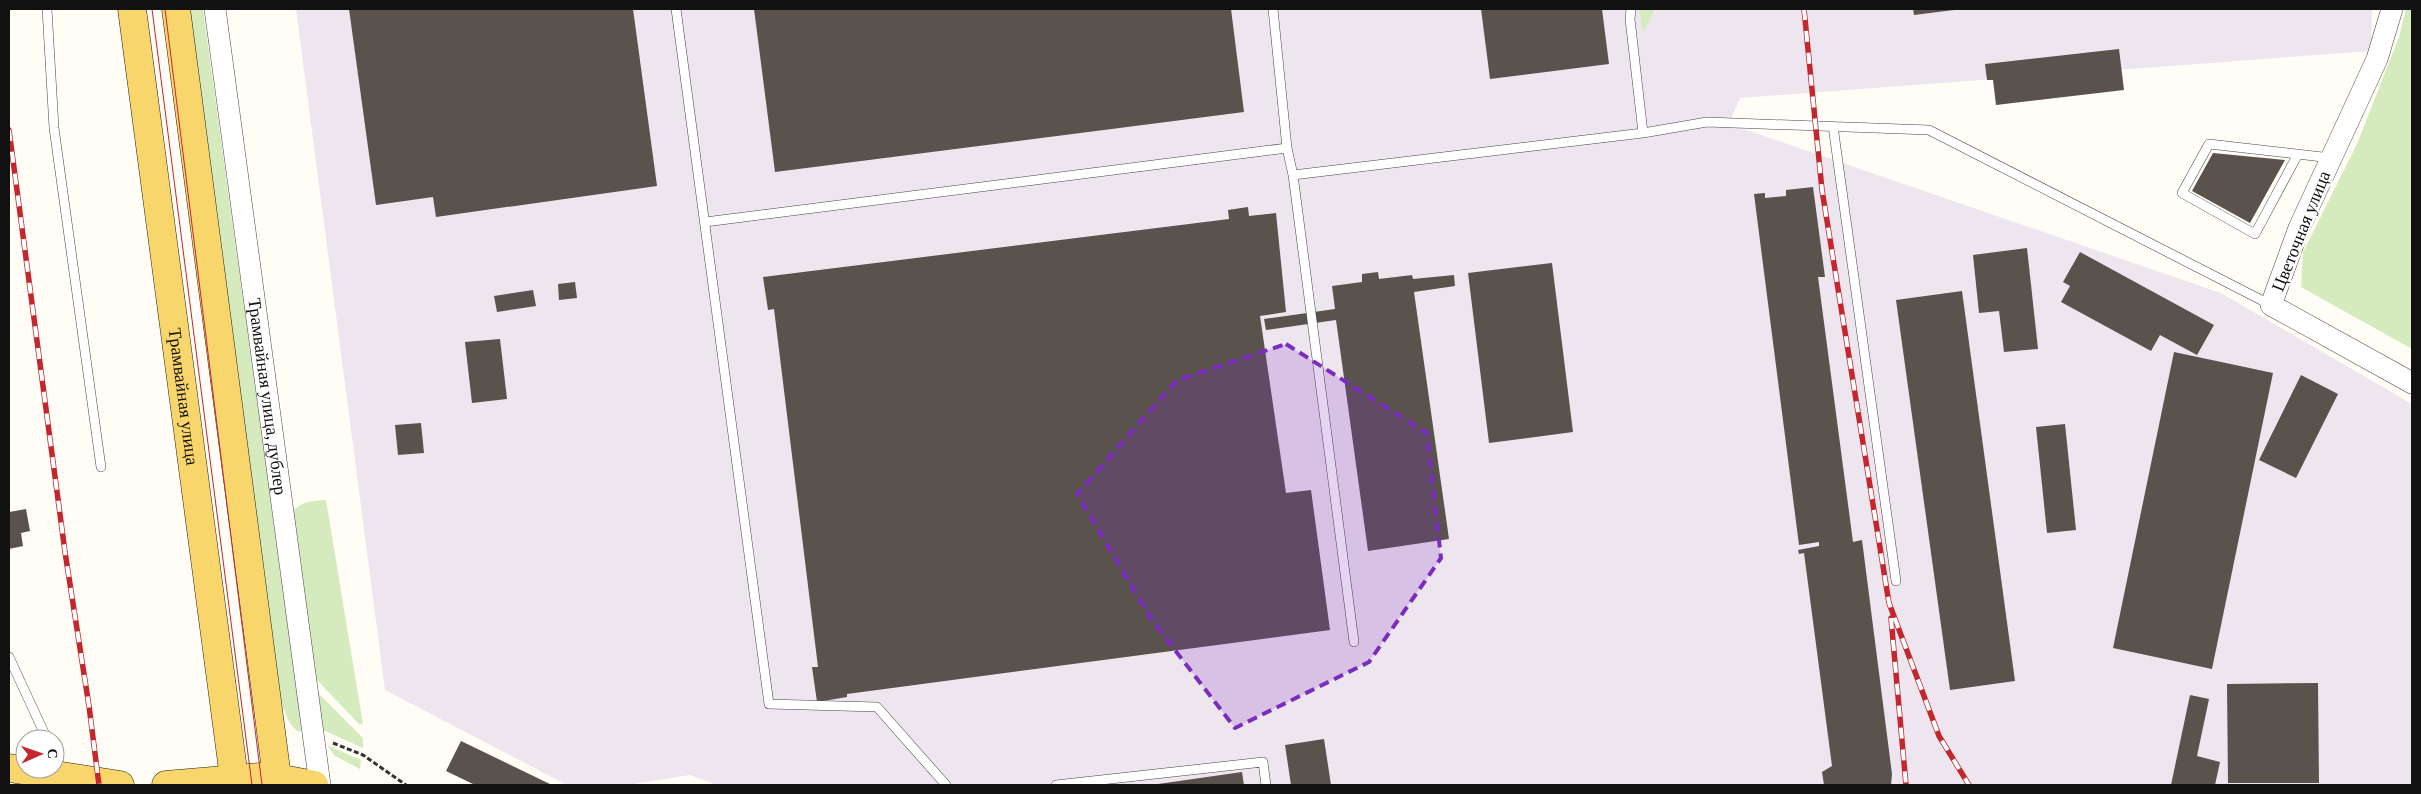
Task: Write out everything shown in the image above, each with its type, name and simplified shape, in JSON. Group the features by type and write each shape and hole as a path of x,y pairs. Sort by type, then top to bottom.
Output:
{"main road":[{"name":"Трамвайная улица","path":"132,9 235,782"},
{"path":"176,9 278,782"},
{"path":"65,775 120,785"},
{"path":"166,785 235,782 278,782 314,785"}],"street":[{"name":"Трамвайная улица, дублер","path":"214,9 320,785"},
{"name":"Цветочная улица","path":"2392,9 2377,59 2299,228 2272,305 2412,383"}],"lane":[{"path":"47,9 54,128 101,467"},
{"path":"676,9 768,704 877,707 946,785"},
{"path":"1273,9 1288,148 1293,174 1354,642"},
{"path":"1630,9 1643,133"},
{"path":"1293,174 1643,133 1707,122 1929,130 2272,305"},
{"path":"1833,126 1896,581"},
{"path":"2298,154 2255,234 2182,193 2208,144 2298,154 2332,158"},
{"path":"705,222 1288,148"},
{"path":"9,657 42,729"},
{"path":"9,685 20,683"},
{"path":"1056,785 1263,762 1266,785"}],"path":[{"path":"313,734 363,756 406,785"}],"highlighted area":[{"path":"1286,344 1427,433 1441,558 1369,662 1235,728 1151,619 1077,494 1177,380"}],"shaded area":[{"path":"296,9 2372,9 2371,51 1740,98 1729,124 2221,293 2412,404 2412,785 717,785 690,775 627,785 567,785 385,690"}],"green space":[{"path":"186,9 203,9 302,729 299,732 293,727 284,709 273,658"},
{"path":"1639,9 1655,9 1643,33"},
{"path":"2406,9 2412,9 2412,349 2301,287 2303,252 2357,144 2399,37"},
{"path":"326,500 363,724 359,724 313,676 292,512 303,504"},
{"path":"318,693 363,738 363,748 323,730"},
{"path":"327,745 361,760 360,769 335,756"}],"building":[{"path":"349,9 633,9 657,186 436,217 433,197 376,205"},
{"path":"754,9 1231,9 1244,112 775,172"},
{"path":"1481,9 1602,9 1609,64 1490,79"},
{"path":"1913,9 1954,9 1954,10 1914,15"},
{"path":"2119,49 2124,90 1996,105 1993,80 1987,80 1985,64"},
{"path":"2213,153 2285,160 2250,223 2192,191"},
{"path":"1813,187 1825,277 1818,277 1853,542 1862,540 1892,774 1891,785 1824,785 1822,772 1832,766 1804,553 1799,554 1798,550 1819,546 1819,542 1799,545 1754,194 1765,193 1765,198 1786,196 1786,190"},
{"path":"1248,207 1249,216 1276,213 1286,312 1260,316 1286,493 1311,490 1330,630 847,694 847,697 817,702 812,667 818,667 774,309 768,310 763,277 1229,219 1228,210"},
{"path":"2027,248 2038,349 2004,352 1999,311 1979,313 1973,255"},
{"path":"2080,252 2214,325 2197,355 2160,335 2151,351 2061,302 2070,286 2063,282"},
{"path":"1552,263 1573,432 1489,443 1468,273"},
{"path":"1378,272 1379,279 1412,275 1413,279 1454,275 1455,286 1414,292 1449,539 1368,551 1336,320 1266,330 1264,319 1335,309 1332,286 1362,282 1362,274"},
{"path":"575,282 577,298 559,300 558,284"},
{"path":"533,290 536,306 497,312 494,296"},
{"path":"1962,291 2015,681 1950,690 1896,300"},
{"path":"500,339 507,399 472,403 465,342"},
{"path":"2174,352 2273,373 2212,669 2113,648"},
{"path":"2301,375 2338,394 2296,478 2259,460"},
{"path":"421,423 424,453 398,455 395,425"},
{"path":"2065,424 2076,530 2047,533 2036,427"},
{"path":"26,509 30,531 21,533 23,546 9,549 9,512"},
{"path":"2318,683 2319,783 2228,783 2227,684"},
{"path":"2190,695 2209,699 2197,756 2220,762 2215,785 2171,785"},
{"path":"1324,739 1331,785 1291,785 1285,745"},
{"path":"461,741 552,785 475,785 446,771"},
{"path":"1242,772 1244,785 1158,785 1158,784"}],"tram line":[{"path":"152,9 252,785"},
{"path":"165,9 262,785"}],"railway":[{"path":"1804,9 1822,190 1889,603 1939,736 1969,785"},
{"path":"9,130 65,552 89,706 99,785"},
{"path":"1891,618 1906,785"}]}
